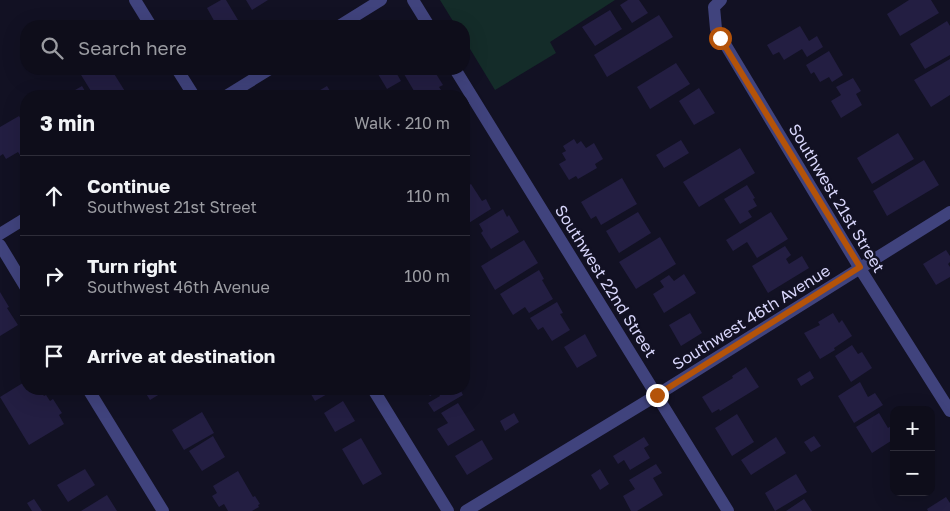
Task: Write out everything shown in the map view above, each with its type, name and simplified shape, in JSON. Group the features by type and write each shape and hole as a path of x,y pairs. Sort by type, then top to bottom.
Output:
{"street":[{"path":"135,0 147,20"},
{"path":"349,20 382,0"},
{"path":"413,0 425,20"},
{"name":"Southwest 21st Street","path":"721,0 714,7 716,30 860,267 950,410"},
{"path":"181,75 190,90"},
{"path":"236,90 260,75"},
{"name":"Southwest 22nd Street","path":"459,75 468,90"},
{"name":"Southwest 22nd Street","path":"470,93 728,511"},
{"name":"Southwest 46th Avenue","path":"466,511 657,395 950,212"},
{"path":"0,234 20,222"},
{"path":"0,246 20,278"},
{"path":"92,395 163,511"},
{"path":"377,395 448,511"}],"green space":[{"path":"440,0 615,0 550,42 556,53 495,90 470,49 470,20 452,20"}],"building":[{"path":"221,0 226,0 238,20 214,20 207,8"},
{"path":"246,0 268,0 252,10"},
{"path":"628,0 639,0 648,13 632,23 620,5"},
{"path":"909,0 931,0 939,13 900,36 887,14"},
{"path":"610,10 622,29 595,46 582,27"},
{"path":"659,15 673,37 607,77 594,55"},
{"path":"947,21 950,26 950,55 925,69 910,44"},
{"path":"800,26 809,41 817,36 823,47 807,57 802,49 784,60 779,52 773,55 767,45"},
{"path":"829,51 843,75 832,82 829,77 820,82 814,72 811,74 806,65"},
{"path":"950,59 950,95 931,107 914,80"},
{"path":"676,63 690,84 650,109 637,87"},
{"path":"81,75 115,75 124,90 90,90"},
{"path":"379,75 398,75 401,81 387,89"},
{"path":"405,75 437,75 443,85 439,87 441,90 413,90"},
{"path":"853,78 861,91 856,94 862,105 841,118 831,101 841,95 836,87"},
{"path":"82,86 84,90 75,90"},
{"path":"327,86 329,90 320,90"},
{"path":"699,88 715,113 694,125 679,101"},
{"path":"19,116 20,155 18,152 6,159 3,154 0,156 0,127"},
{"path":"898,133 914,159 872,184 857,158"},
{"path":"574,139 577,144 581,141 586,148 594,143 603,159 595,164 597,168 578,179 576,176 569,180 559,164 566,160 562,153 566,151 563,146"},
{"path":"681,140 689,153 664,168 656,155"},
{"path":"740,148 755,173 699,207 683,182"},
{"path":"924,160 939,185 887,216 873,191"},
{"path":"622,178 637,204 601,225 596,216 591,219 581,202"},
{"path":"470,185 482,201 486,199 491,209 470,222"},
{"path":"747,185 755,198 753,199 757,206 748,211 752,217 740,224 724,199"},
{"path":"503,209 519,232 491,249 481,233 483,231 479,224"},
{"path":"638,212 651,233 619,253 606,231"},
{"path":"771,212 788,239 757,258 747,242 733,251 726,240"},
{"path":"660,237 676,264 636,289 619,262"},
{"path":"524,240 538,263 495,290 481,266"},
{"path":"785,246 791,255 786,259 789,264 802,256 809,268 768,293 752,266"},
{"path":"946,250 950,256 948,264 950,267 950,277 936,285 923,264"},
{"path":"539,270 544,279 542,280 553,299 529,313 525,307 513,315 500,294"},
{"path":"684,274 696,293 664,313 653,294 664,287 660,281 669,275 674,281"},
{"path":"0,292 9,307 7,308 18,325 0,336"},
{"path":"557,302 563,313 560,314 570,330 552,341 543,327 538,330 530,318"},
{"path":"690,313 702,333 681,346 669,325"},
{"path":"833,313 839,323 842,320 852,336 820,359 804,333 820,325 818,322"},
{"path":"585,334 597,356 577,368 564,347"},
{"path":"852,345 858,354 862,352 872,368 851,382 835,356"},
{"path":"746,367 759,387 720,411 719,409 712,413 702,397 733,378 732,376"},
{"path":"810,371 814,378 801,386 797,379"},
{"path":"860,382 868,397 875,393 883,405 854,423 838,396"},
{"path":"20,385 20,395 46,395 50,401 53,399 62,413 59,415 64,424 29,445 0,397"},
{"path":"147,395 158,395 150,400"},
{"path":"312,395 326,395 315,401"},
{"path":"463,395 434,412 428,403 440,396"},
{"path":"343,401 355,421 335,432 324,413"},
{"path":"458,403 475,430 448,446 437,429 448,423 441,413"},
{"path":"202,412 214,433 184,450 172,430"},
{"path":"514,413 519,422 505,431 500,421"},
{"path":"879,413 888,428 890,427 890,442 872,453 856,427"},
{"path":"737,414 754,442 732,456 715,428"},
{"path":"213,436 225,457 202,471 189,451"},
{"path":"814,436 821,446 811,452 804,442"},
{"path":"644,437 649,445 644,448 650,458 630,470 624,460 618,464 613,456"},
{"path":"776,437 786,453 751,475 741,460"},
{"path":"361,438 382,474 363,485 342,449"},
{"path":"482,440 493,459 467,475 455,456"},
{"path":"656,464 662,473 653,478 663,495 637,511 631,511 623,496 635,489 629,480"},
{"path":"85,469 95,485 68,502 57,485"},
{"path":"600,469 609,484 600,490 591,475"},
{"path":"238,471 253,497 255,496 260,504 258,505 259,507 252,511 228,511 224,504 219,507 212,496 217,493 213,486"},
{"path":"796,474 807,492 775,511 765,493"},
{"path":"107,495 117,511 81,511"},
{"path":"946,497 950,503 950,511 928,511 927,509"},
{"path":"34,499 42,511 32,511 27,503"},
{"path":"804,499 812,511 786,511"}],"route":[{"path":"657,395 860,267 720,38"}]}
